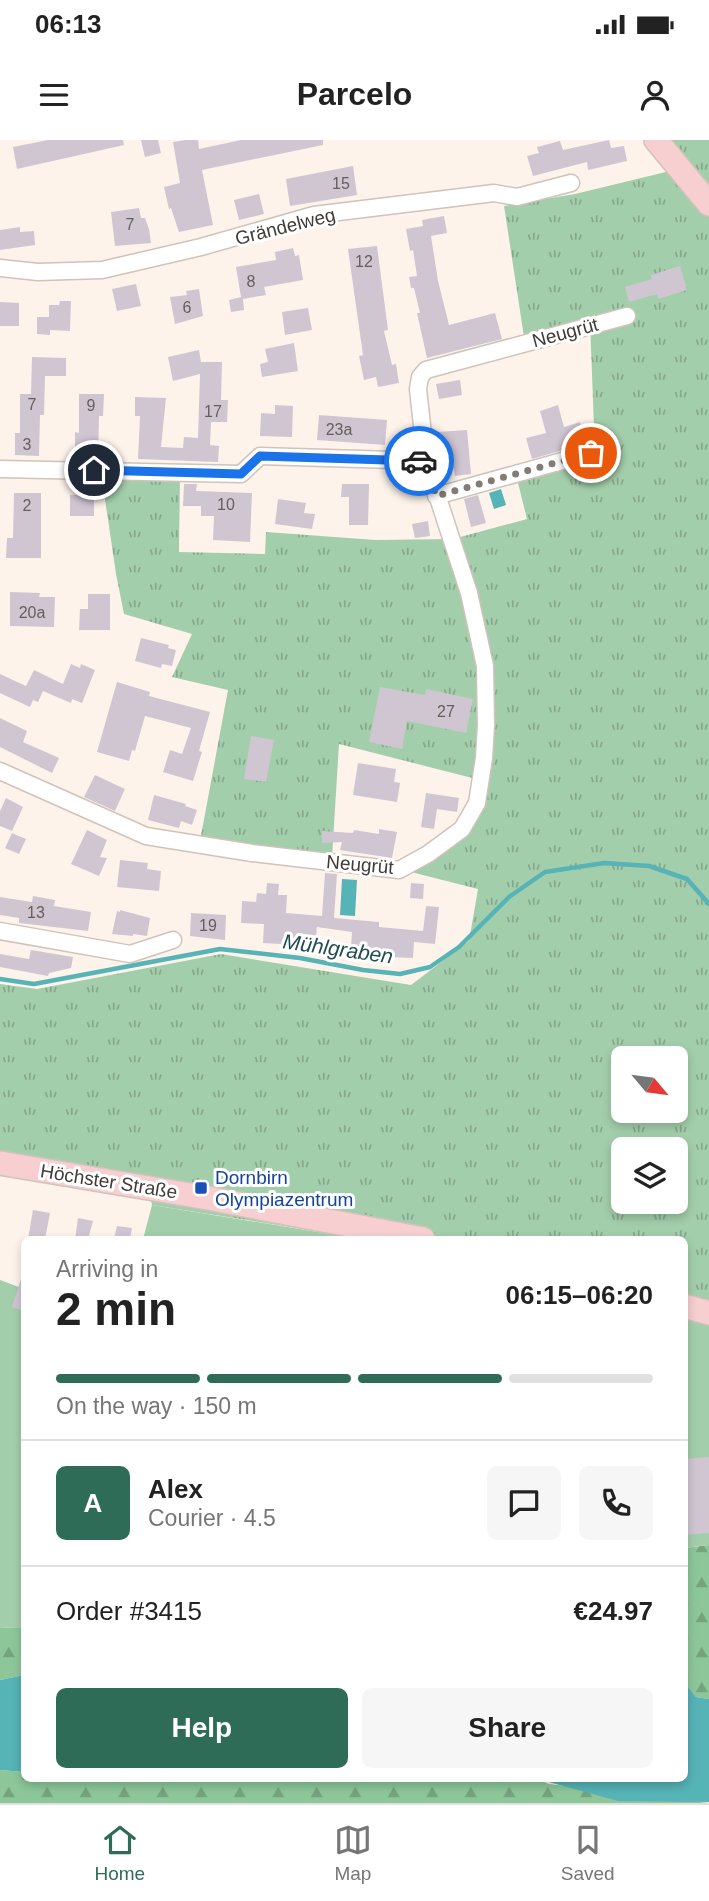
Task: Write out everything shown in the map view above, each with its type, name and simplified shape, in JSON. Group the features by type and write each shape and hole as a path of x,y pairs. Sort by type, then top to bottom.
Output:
{"main road":[{"path":"656,140 709,204"},
{"name":"Höchster Straße","path":"0,1163 275,1210 408,1236"},
{"path":"688,1307 709,1313"}],"street":[{"name":"Grändelweg","path":"0,268 37,271 102,270 201,247 314,215 494,193 517,197 571,183"},
{"name":"Neugrüt","path":"0,771 146,836 252,853 399,870 428,854 462,829 477,803 486,725 486,693 482,654 469,593 426,461 418,389 420,377 426,370 627,316"},
{"path":"436,496 591,453"},
{"path":"0,469 241,474 260,456 426,461"},
{"path":"0,931 130,954 173,940"}],"green space":[{"path":"645,140 709,140 709,1328 688,1320 688,1236 346,1236 152,1205 146,1176 0,1152 0,984 37,989 221,954 411,985 469,941 478,889 403,870 463,831 484,781 339,744 332,858 200,841 228,690 172,677 192,634 124,614 101,472 180,473 179,552 265,554 266,532 376,540 453,539 527,519 516,475 595,453 590,322 524,337 504,206 575,194 674,170"},
{"path":"152,1205 343,1236 144,1236"},
{"path":"0,1280 21,1288 21,1627 0,1628"},
{"path":"688,1320 709,1327 709,1545 688,1548"},
{"path":"709,1545 709,1699 696,1697 688,1686 688,1548"},
{"path":"21,1627 21,1676 0,1680 0,1628"},
{"path":"0,1770 21,1772 21,1782 544,1782 709,1803 0,1803"}],"water":[{"path":"501,489 506,505 494,509 489,493"},
{"path":"342,879 357,880 355,916 340,915"},
{"path":"21,1676 21,1772 0,1770 0,1680"},
{"path":"688,1686 696,1697 709,1699 709,1802 618,1801 549,1782 688,1782"}],"building":[{"path":"48,140 123,140 124,145 17,169 13,147"},
{"path":"141,140 158,140 161,153 145,157"},
{"path":"198,140 199,149 241,140 323,140 323,145 202,170 213,225 179,232 171,208 169,209 164,187 180,183 173,142"},
{"path":"609,140 611,148 624,146 627,161 588,170 587,162 533,176 527,156 539,153 537,147 560,141 563,150"},
{"path":"353,166 357,195 290,206 286,179"},
{"path":"259,194 264,214 239,220 234,200"},
{"path":"139,208 141,218 145,218 149,229 151,243 115,246 111,212"},
{"path":"444,216 447,233 431,236 449,325 495,313 502,339 427,358 417,313 420,313 409,277 417,276 406,229 423,226 422,220"},
{"path":"20,227 20,232 34,231 35,245 0,250 0,230"},
{"path":"377,246 388,330 384,331 392,365 396,364 399,383 378,387 376,377 364,380 348,249"},
{"path":"293,248 295,256 299,255 303,280 264,287 266,295 243,299 244,310 231,312 229,300 241,297 236,267 276,260 275,252"},
{"path":"680,266 687,290 658,299 657,294 629,302 625,287 652,279 651,275"},
{"path":"136,284 141,306 117,311 112,289"},
{"path":"199,289 203,316 175,324 170,297 187,295 186,291"},
{"path":"60,301 71,301 70,331 50,330 50,335 37,334 37,317 49,317 49,305 59,305"},
{"path":"0,302 19,303 19,326 0,326"},
{"path":"308,308 312,330 285,335 282,312"},
{"path":"294,343 298,371 262,377 260,364 268,362 265,349"},
{"path":"199,350 201,362 222,362 221,400 228,400 227,422 211,422 210,445 219,446 218,462 138,459 140,416 135,416 135,397 166,398 161,447 183,448 184,437 198,438 200,374 173,381 168,357"},
{"path":"32,357 66,358 66,376 45,376 39,456 15,455 15,433 20,433 20,394 31,394"},
{"path":"460,380 462,395 439,399 436,384"},
{"path":"79,394 104,394 103,416 99,416 98,457 75,457 75,432 79,433"},
{"path":"275,405 293,406 292,437 260,436 261,413 275,414"},
{"path":"558,405 564,427 580,422 585,438 568,442 570,448 532,459 526,438 546,433 540,411"},
{"path":"319,415 387,420 385,445 317,440"},
{"path":"467,430 471,474 455,476 453,465 440,466 437,432"},
{"path":"184,484 197,484 196,491 252,493 250,542 213,540 214,516 201,516 201,506 183,506"},
{"path":"342,484 369,484 368,525 349,525 349,497 341,497"},
{"path":"14,493 41,493 41,558 6,558 7,538 13,538"},
{"path":"70,495 94,495 94,516 70,516"},
{"path":"478,495 486,523 471,527 464,499"},
{"path":"278,499 306,503 304,513 315,514 312,529 275,524"},
{"path":"428,521 430,536 415,538 412,524"},
{"path":"10,592 40,593 39,597 55,597 54,627 10,626"},
{"path":"88,594 110,594 110,630 79,630 80,609 88,609"},
{"path":"141,638 169,645 168,648 176,650 172,666 162,664 161,668 135,661"},
{"path":"71,664 80,668 81,664 95,670 82,703 72,699 71,703 43,691 38,702 33,700 30,707 0,693 0,674 26,686 34,670 63,684"},
{"path":"117,682 150,692 149,696 210,712 193,781 163,772 170,750 182,754 191,728 145,716 135,751 132,750 129,761 97,752"},
{"path":"380,687 425,695 426,689 473,699 466,733 407,721 402,749 369,742"},
{"path":"0,718 27,731 23,742 59,758 52,773 0,747"},
{"path":"251,736 274,740 266,782 244,779"},
{"path":"358,763 396,769 394,782 400,783 397,802 353,795"},
{"path":"95,775 125,789 115,811 84,797"},
{"path":"426,793 459,798 457,812 437,809 434,829 421,827"},
{"path":"154,795 197,810 192,825 181,821 179,828 148,820"},
{"path":"6,798 23,807 12,831 0,826 0,811"},
{"path":"379,829 397,832 392,858 340,850 342,842 322,843 322,831 353,833 354,830 379,834"},
{"path":"87,830 107,840 100,857 107,858 99,876 71,864"},
{"path":"12,833 26,839 19,854 5,848"},
{"path":"120,860 148,863 147,869 161,871 159,891 117,887"},
{"path":"325,873 337,874 334,918 379,922 379,927 423,931 426,906 439,907 435,944 414,942 413,958 370,959 371,950 351,949 352,932 317,927 315,946 263,943 264,924 241,923 242,901 256,902 257,893 266,894 267,883 279,884 278,895 287,895 286,913 322,916"},
{"path":"411,883 424,884 423,899 410,898"},
{"path":"33,896 55,900 54,906 91,912 88,931 19,923 19,918 0,915 0,897 32,902"},
{"path":"117,911 150,918 147,936 112,934"},
{"path":"191,913 226,915 225,940 190,936"},
{"path":"31,950 73,957 71,968 49,973 48,976 0,967 0,954 29,959"},
{"path":"33,1210 50,1213 46,1236 29,1236"},
{"path":"78,1218 93,1221 89,1236 75,1236"},
{"path":"117,1226 132,1228 131,1236 115,1236"},
{"path":"21,1279 21,1310 12,1307"},
{"path":"709,1457 709,1533 688,1535 688,1459"}],"waterway":[{"name":"Mühlgraben","path":"0,979 34,984 220,949 400,974 430,967 459,947 509,897 545,872 604,863 649,866 687,879 709,904"}],"way so far":[{"path":"419,461 426,461 436,496 591,453"}],"place":[{"name":"Dornbirn Olympiazentrum","path":"201,1188"}],"route":[{"path":"94,470 241,474 260,456 419,461"}]}
